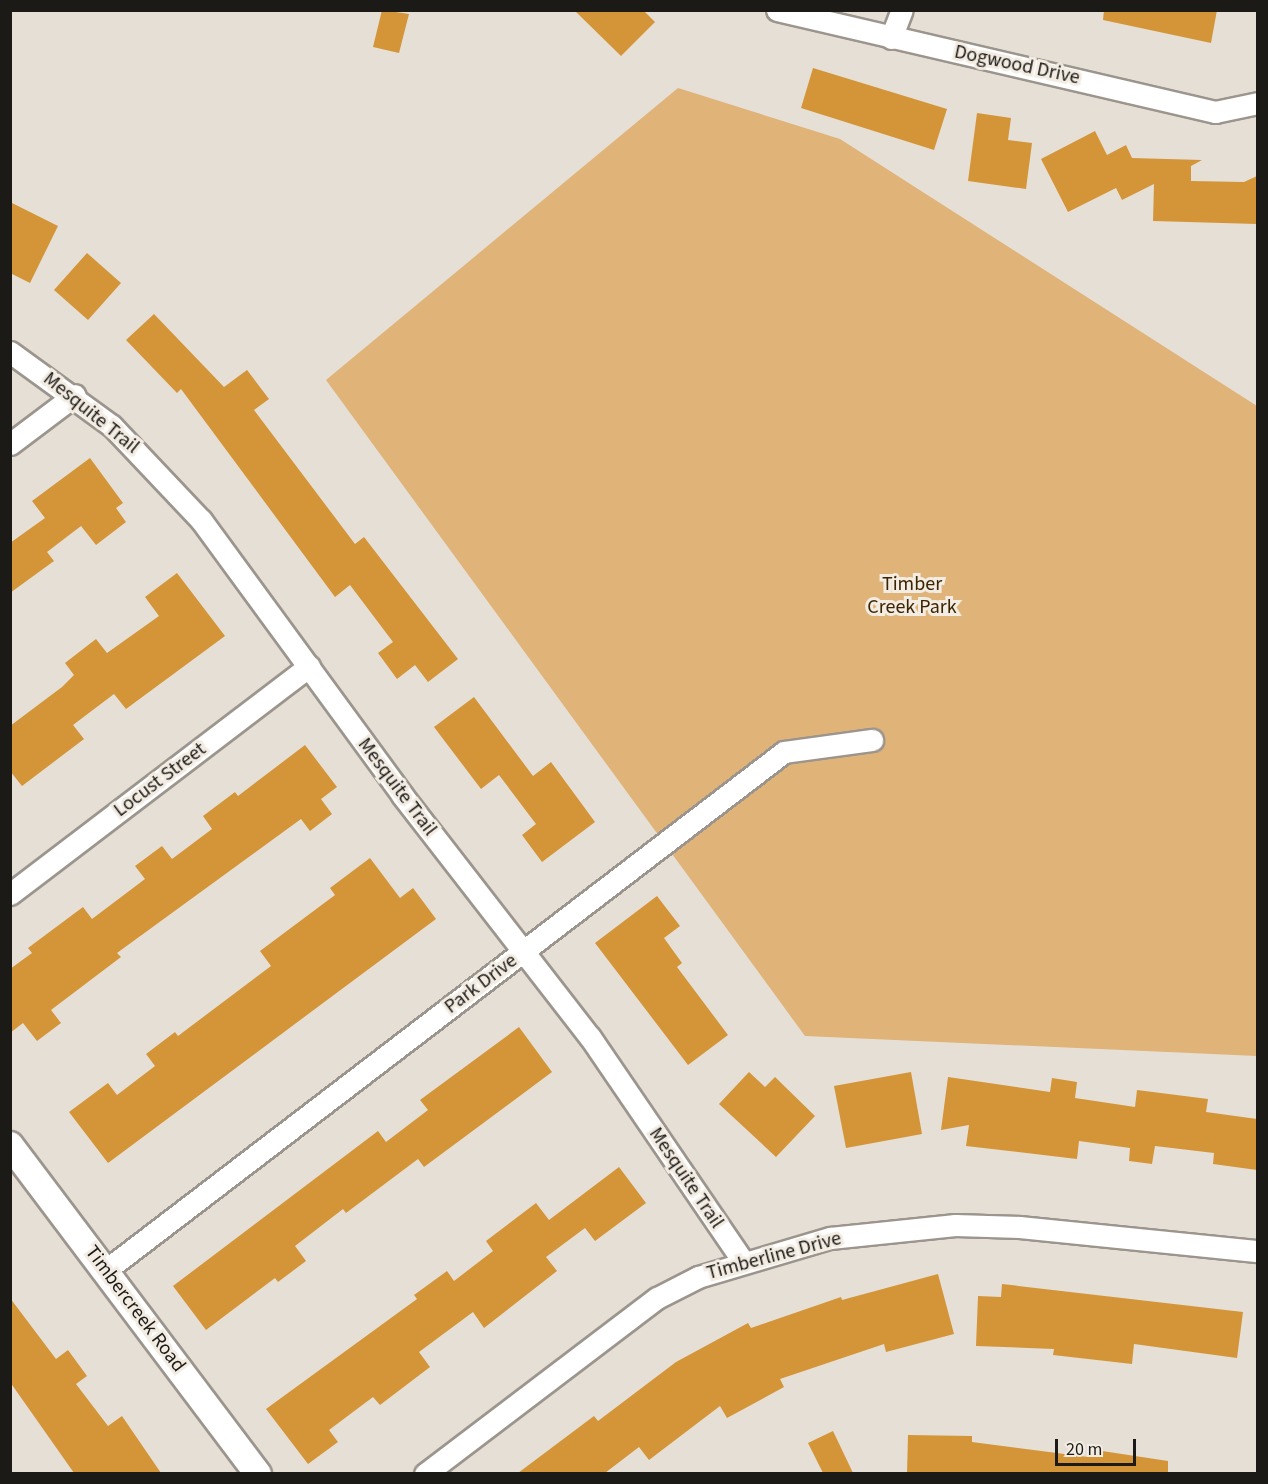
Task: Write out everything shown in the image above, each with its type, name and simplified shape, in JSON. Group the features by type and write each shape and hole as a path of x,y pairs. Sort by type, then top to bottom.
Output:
{"street":[{"name":"Dogwood Drive","path":"777,10 891,38 1018,64 1215,112 1257,103"},
{"path":"891,38 902,10"},
{"name":"Mesquite Trail","path":"10,352 75,395 154,466 201,520 522,952 590,1037 743,1262"},
{"path":"10,444 75,395"},
{"name":"Locust Street","path":"10,894 309,666"},
{"name":"Park Drive","path":"106,1270 784,752 872,740"},
{"name":"Timbercreek Road","path":"10,1145 258,1473"},
{"name":"Timberline Drive","path":"425,1473 657,1298 698,1277 830,1238 955,1225 1020,1227 1257,1251"}],"green space":[{"name":"Timber Creek Park","path":"678,88 840,139 1257,406 1257,1056 805,1036 326,380"}],"building":[{"path":"382,10 409,14 399,53 373,47"},
{"path":"574,10 643,10 655,22 621,56"},
{"path":"1104,10 1217,10 1211,43 1103,20"},
{"path":"813,68 947,109 934,150 801,108"},
{"path":"977,113 1011,118 1008,140 1032,143 1026,189 968,181"},
{"path":"1095,131 1107,155 1126,145 1132,158 1202,160 1191,166 1191,181 1244,182 1257,176 1257,224 1153,221 1154,184 1122,200 1116,188 1068,212 1041,159"},
{"path":"10,202 58,226 30,283 10,273"},
{"path":"87,253 121,283 88,320 54,290"},
{"path":"154,314 224,387 247,370 269,399 254,410 355,544 364,537 458,659 428,682 415,665 397,679 378,653 393,642 350,585 335,597 181,389 177,393 126,340"},
{"path":"90,458 123,503 116,508 126,522 96,545 81,526 47,552 54,561 10,593 10,543 45,518 32,501"},
{"path":"177,573 225,636 126,709 114,694 73,725 84,739 22,786 10,771 10,726 62,687 74,675 65,663 96,639 107,653 159,616 145,597"},
{"path":"474,697 533,776 551,762 595,822 542,862 522,835 536,824 499,775 481,789 434,727"},
{"path":"305,745 337,787 321,799 332,814 310,831 301,819 117,953 121,957 51,1010 61,1023 37,1041 23,1023 10,1033 10,969 32,953 28,948 83,907 92,919 145,879 135,866 162,846 172,859 212,829 203,816 235,792 238,796"},
{"path":"370,858 400,898 413,888 436,919 108,1163 69,1112 108,1083 117,1095 155,1066 146,1054 175,1032 178,1036 271,966 260,951 335,895 330,888"},
{"path":"657,896 680,926 664,938 682,963 677,967 728,1035 688,1065 595,943"},
{"path":"519,1027 552,1072 424,1167 418,1159 346,1213 343,1209 295,1246 306,1261 278,1282 275,1278 206,1330 173,1286 378,1131 386,1142 428,1110 420,1100"},
{"path":"749,1072 765,1087 775,1077 815,1116 776,1157 719,1104"},
{"path":"911,1072 922,1134 846,1148 834,1086"},
{"path":"948,1077 1050,1092 1052,1078 1077,1082 1075,1098 1135,1107 1137,1090 1208,1099 1206,1112 1257,1119 1257,1170 1213,1164 1214,1153 1155,1146 1152,1164 1129,1161 1130,1148 1079,1141 1077,1159 966,1146 969,1125 941,1130"},
{"path":"619,1167 646,1203 595,1241 585,1228 546,1257 557,1271 484,1328 473,1312 419,1352 430,1367 380,1405 373,1397 329,1430 338,1442 308,1464 266,1409 417,1299 414,1295 447,1271 454,1281 493,1251 486,1241 536,1203 549,1220"},
{"path":"938,1274 954,1334 886,1352 884,1344 780,1379 784,1387 727,1418 720,1406 649,1460 639,1447 605,1473 518,1473 594,1416 598,1421 676,1362 748,1323 751,1328 841,1297 842,1300"},
{"path":"1002,1284 1243,1312 1237,1358 1134,1344 1132,1364 1053,1355 1054,1349 976,1346 978,1296 1001,1297"},
{"path":"10,1298 56,1359 68,1350 87,1376 76,1384 108,1426 122,1416 161,1473 74,1473 10,1382"},
{"path":"833,1431 853,1473 823,1473 808,1443"},
{"path":"908,1435 972,1436 972,1442 1088,1457 1089,1449 1168,1461 1168,1473 907,1473"}]}
